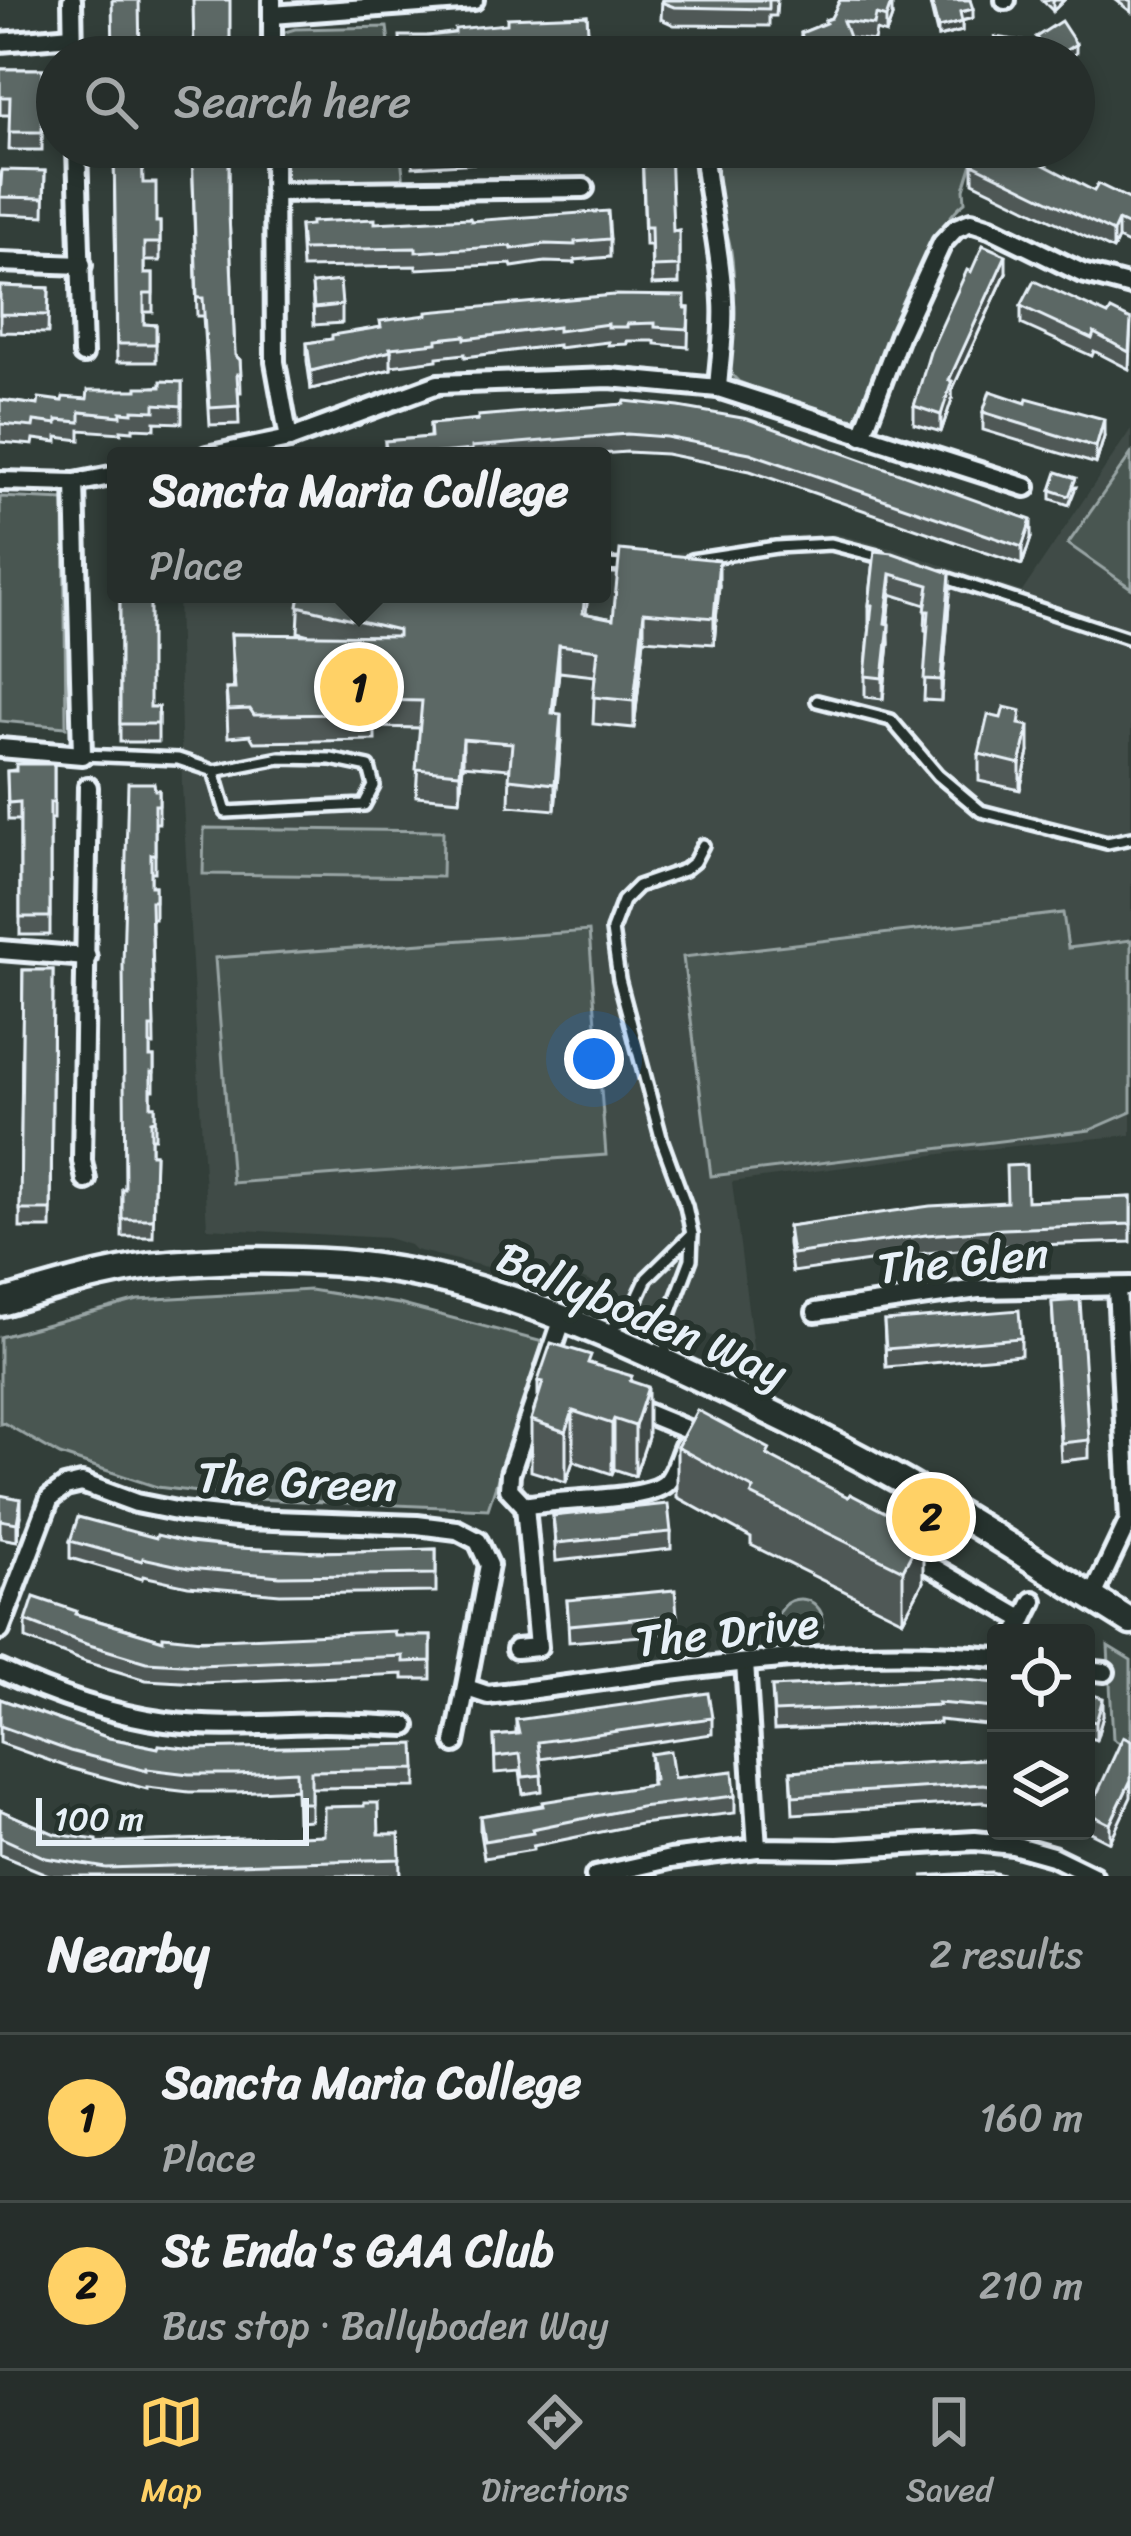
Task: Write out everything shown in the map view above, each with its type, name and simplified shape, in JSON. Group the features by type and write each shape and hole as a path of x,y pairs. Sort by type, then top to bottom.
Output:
{"main road":[{"name":"Ballyboden Way","path":"0,1303 75,1281 148,1267 225,1260 344,1264 491,1292 670,1364 774,1414 884,1472 1131,1622"}],"street":[{"path":"72,0 72,36"},
{"path":"272,8 474,0"},
{"path":"0,42 36,39"},
{"path":"78,168 83,354"},
{"path":"274,168 275,362 289,439"},
{"path":"705,168 724,306 718,388"},
{"path":"275,192 584,188"},
{"path":"862,436 900,334 942,243 956,228 971,222 991,228 1082,273 1131,286"},
{"path":"0,262 82,266"},
{"path":"250,447 289,439 438,384 610,378 718,388 1026,487"},
{"path":"0,481 75,483 107,477"},
{"path":"0,748 82,754 75,483"},
{"path":"86,1180 82,1161 88,787"},
{"path":"0,950 87,957"},
{"name":"The Glen","path":"816,1312 979,1289 1124,1287 1130,1521 1092,1598"},
{"path":"516,1649 538,1647 526,1506 509,1489 510,1474 563,1318"},
{"path":"612,1399 709,1441"},
{"path":"526,1506 652,1492 669,1480 690,1431"},
{"name":"The Green","path":"0,1630 8,1585 50,1498 82,1483 136,1503 181,1512 246,1520 457,1530 478,1541 489,1565 455,1743"},
{"path":"900,1548 1018,1624"},
{"path":"1022,1624 1033,1601"},
{"name":"The Drive","path":"466,1688 488,1695 745,1663 903,1652 987,1657"},
{"path":"745,1663 757,1848"},
{"path":"0,1670 47,1693 169,1722 250,1727 406,1726"},
{"path":"595,1876 670,1859 757,1848 976,1841 1052,1856 1093,1876"}],"lane":[{"path":"668,562 831,544 884,558"},
{"path":"611,566 645,565"},
{"path":"929,573 1131,639"},
{"path":"817,701 891,720 938,775 981,811 1107,843 1131,838"},
{"path":"82,754 178,759 214,771 280,758 331,759 369,767 374,786 364,805 226,812 214,771"},
{"path":"670,1364 663,1333 691,1258 692,1234 619,979 612,930 623,901 638,886 684,870 703,845"},
{"path":"600,1334 629,1317 647,1278 692,1234"}],"shaded area":[{"path":"387,27 388,36 283,36 295,29"},
{"path":"282,168 402,168 404,184 297,187"},
{"path":"716,168 970,168 965,202 951,216 921,267 858,418 831,416 739,382 732,375 733,266"},
{"path":"1131,429 1131,1135 964,1151 732,1182 754,1355 566,1271 508,1272 415,1250 387,1238 207,1228 182,786 178,603 611,603 611,558 837,534 1022,592"},
{"path":"1131,454 1131,588 1068,544"},
{"path":"0,497 64,500 66,727 0,721"},
{"path":"204,828 443,831 442,877 203,874"},
{"path":"1063,913 1068,948 1131,940 1131,1112 1090,1130 711,1176 683,957"},
{"path":"589,931 606,1155 232,1183 215,958"},
{"path":"310,1290 399,1304 543,1342 488,1509 256,1499 157,1487 60,1455 0,1424 0,1337 138,1300"},
{"path":"800,1599 816,1606 823,1622 816,1638 800,1645 784,1638 777,1622 784,1606"},
{"path":"1108,1646 1131,1660 1131,1750 1113,1739"}],"building":[{"path":"112,0 139,0 140,36 113,36"},
{"path":"193,0 230,0 230,36 194,36"},
{"path":"662,0 769,0 769,9 674,7"},
{"path":"840,0 892,1 886,18 876,15 874,25 843,21 849,36 802,36 831,18"},
{"path":"931,0 970,0 973,9 960,12 962,22 938,28"},
{"path":"587,15 588,36 428,36 507,24 507,18"},
{"path":"1061,21 1071,36 1038,36"},
{"path":"0,69 36,69 36,132 9,132 10,97 0,97"},
{"path":"114,168 143,168 143,183 156,183 156,222 160,222 160,243 144,243 144,274 153,274 153,294 144,294 144,324 156,325 156,344 117,344"},
{"path":"193,168 229,168 239,406 210,408 203,298 197,298"},
{"path":"643,168 671,168 679,266 652,267 651,227 645,227"},
{"path":"981,168 1050,168 1094,191 1098,184 1131,200 1131,227 1118,221 1113,232"},
{"path":"2,170 45,171 44,198 0,197"},
{"path":"608,211 610,239 575,245 416,252 416,248 302,250 300,226 311,222 471,221"},
{"path":"983,245 1006,255 949,380 941,415 914,406 930,352"},
{"path":"340,281 342,305 314,308 312,284"},
{"path":"1034,281 1108,315 1111,310 1131,320 1129,352 1094,333 1092,339 1021,306"},
{"path":"0,286 49,288 48,315 0,314"},
{"path":"614,295 685,296 688,329 655,327 655,323 608,324 437,339 437,343 390,348 311,371 307,343 381,327 380,321 427,312"},
{"path":"161,381 182,382 182,406 155,404 155,411 133,410 121,416 80,412 80,422 34,421 33,427 0,424 0,400 38,405 39,398 87,399 88,390 137,390 161,387"},
{"path":"990,391 1104,419 1096,447 983,412"},
{"path":"624,404 679,407 748,419 1031,520 1022,547 750,453 666,437 627,434 472,447 386,447 385,441 431,437 430,424"},
{"path":"1057,472 1076,478 1069,496 1051,490"},
{"path":"620,550 719,560 714,618 644,612 634,701 593,697 598,650 559,645 552,713 561,714 555,784 509,779 512,743 463,739 460,773 416,769 422,701 375,700 375,714 254,715 250,709 228,710 226,689 235,689 231,634 398,636 398,630 298,603 584,603 583,613 613,619"},
{"path":"875,551 950,573 941,680 924,679 929,585 891,574 883,678 865,676"},
{"path":"120,603 150,603 150,707 158,707 158,724 120,724"},
{"path":"1004,707 1021,711 1019,724 1029,726 1020,764 979,754 988,715 1001,718"},
{"path":"16,764 54,764 50,917 20,917 20,802 8,803 7,771 16,771"},
{"path":"128,783 154,783 159,790 155,854 151,854 151,886 155,886 155,901 151,901 154,1027 150,1027 150,1057 154,1057 151,1106 155,1106 155,1120 151,1121 153,1219 122,1219"},
{"path":"23,970 53,970 51,1210 20,1210"},
{"path":"1026,1165 1027,1201 1131,1197 1131,1224 926,1235 792,1254 788,1226 930,1206 1007,1202 1006,1166"},
{"path":"1080,1300 1089,1440 1061,1443 1052,1302"},
{"path":"1019,1310 1021,1338 886,1349 884,1321"},
{"path":"551,1343 591,1355 588,1363 632,1376 630,1381 648,1387 635,1426 573,1411 566,1432 531,1420"},
{"path":"697,1410 770,1449 767,1455 923,1532 903,1570 751,1495 754,1489 677,1447"},
{"path":"0,1495 21,1499 17,1523 0,1520"},
{"path":"668,1504 671,1532 556,1543 553,1516"},
{"path":"78,1517 156,1538 238,1548 436,1549 436,1574 280,1576 142,1561 70,1541"},
{"path":"675,1590 677,1615 569,1625 567,1600"},
{"path":"34,1597 163,1640 163,1636 201,1640 394,1631 395,1636 431,1636 431,1661 403,1662 403,1656 200,1665 146,1662 26,1621"},
{"path":"948,1678 987,1682 987,1707 938,1703 774,1712 772,1687"},
{"path":"708,1693 712,1718 538,1742 542,1775 523,1777 520,1754 495,1757 494,1736 519,1734 516,1720"},
{"path":"1095,1696 1103,1698 1095,1722"},
{"path":"0,1699 109,1738 158,1748 415,1744 416,1769 311,1771 311,1803 297,1803 296,1771 147,1771 0,1726"},
{"path":"1123,1737 1131,1741 1131,1780 1110,1824 1095,1816 1095,1798"},
{"path":"670,1751 674,1778 733,1771 735,1796 640,1807 484,1841 480,1816 652,1785 650,1754"},
{"path":"985,1759 987,1785 793,1796 791,1771"},
{"path":"378,1803 379,1834 399,1834 400,1859 106,1868 46,1858 0,1837 0,1810 55,1834 97,1843 324,1835 324,1807"},
{"path":"991,1872 1007,1876 922,1876"}],"place":[{"name":"Sancta Maria College","path":"359,687"},
{"name":"St Enda's GAA Club","path":"931,1517"}]}
